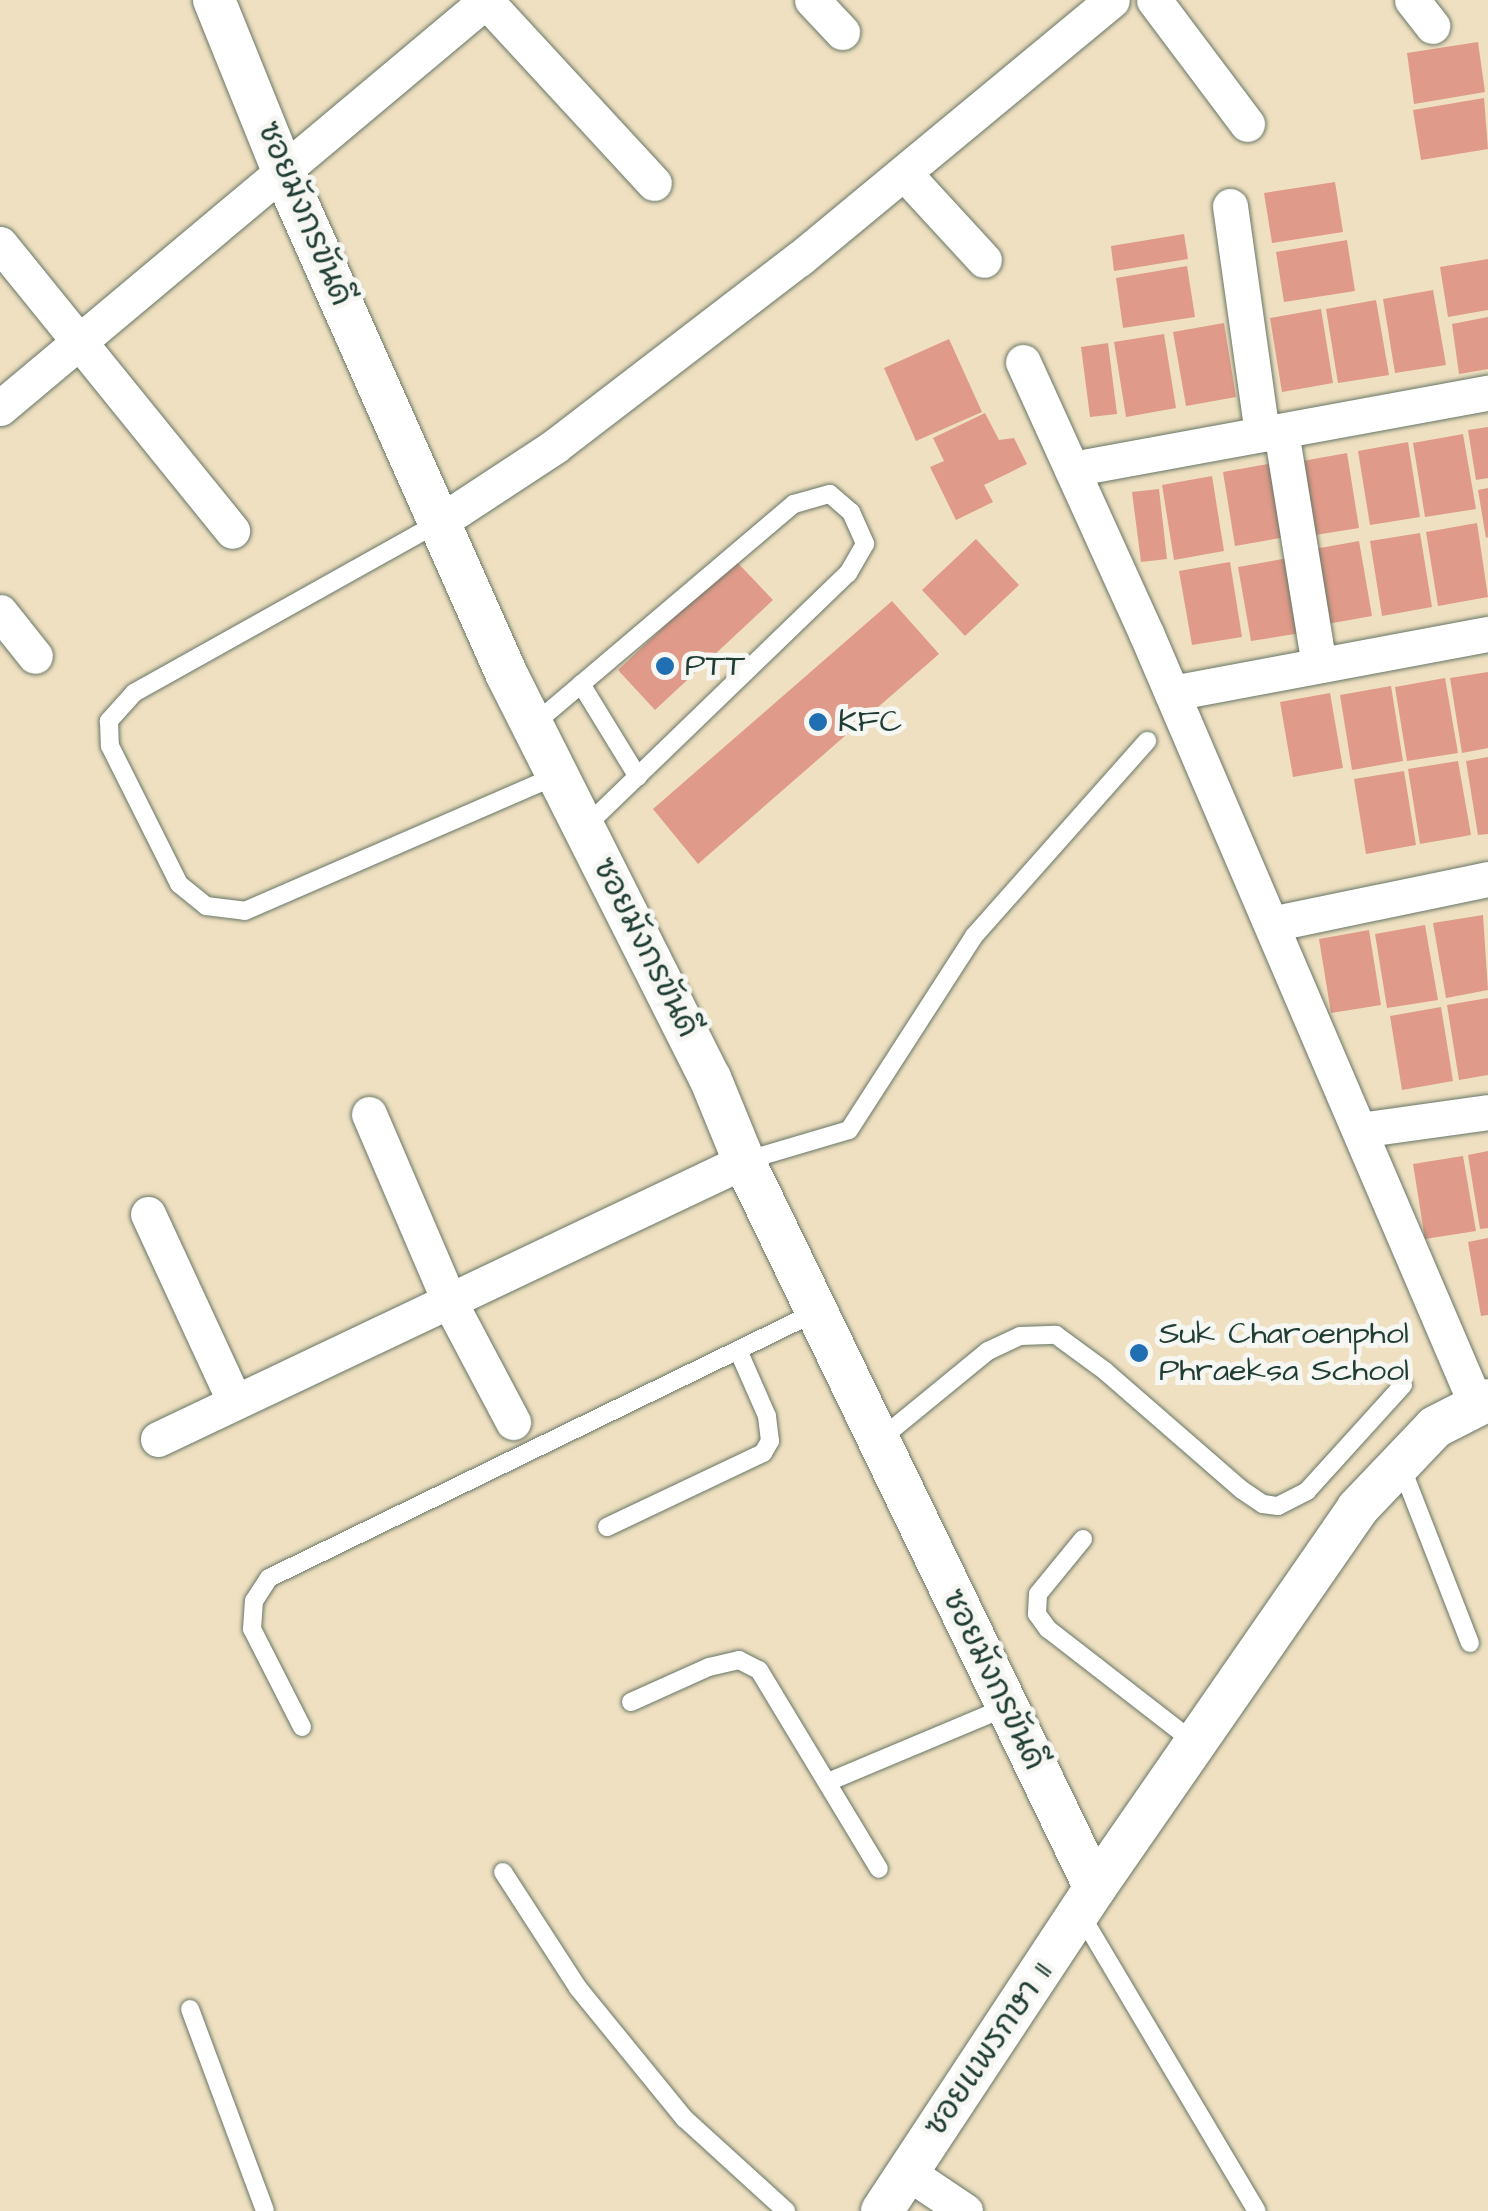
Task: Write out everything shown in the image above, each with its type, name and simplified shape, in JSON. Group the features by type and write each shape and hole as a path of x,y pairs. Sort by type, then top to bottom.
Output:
{"street":[{"name":"ซอยมังกรขันดี","path":"214,0 284,173 438,524 533,725 710,1078 744,1161 1006,1708 1088,1901"},
{"path":"0,408 486,0 654,183"},
{"path":"812,0 842,32"},
{"path":"438,524 555,446 904,172 1112,0"},
{"path":"1154,0 1247,124"},
{"path":"904,172 984,260"},
{"path":"1230,206 1319,666"},
{"path":"0,244 232,531"},
{"path":"1023,362 1482,1402"},
{"path":"1072,469 1488,393"},
{"path":"0,612 35,656"},
{"path":"1172,693 1488,634"},
{"path":"1271,924 1488,879"},
{"path":"1359,1130 1488,1112"},
{"path":"369,1114 449,1301 513,1422"},
{"path":"158,1439 744,1161"},
{"path":"148,1214 236,1402"},
{"name":"ซอยแพรกษา 11","path":"882,2211 1088,1901 1357,1509 1399,1460 1435,1427 1482,1402"},
{"path":"907,2172 965,2211"}],"lane":[{"path":"533,725 794,504 830,494 851,512 864,544 848,573 584,828"},
{"path":"438,524 134,693 110,721 110,746 180,884 206,906 244,911 558,775"},
{"path":"581,684 638,777"},
{"path":"744,1161 848,1130 974,936 1147,740"},
{"path":"302,1727 252,1629 254,1601 269,1578 816,1312"},
{"path":"878,1442 988,1352 1020,1336 1056,1335 1242,1490 1263,1504 1278,1506 1307,1491 1402,1385"},
{"path":"607,1527 763,1453 770,1441 767,1416 738,1350"},
{"path":"1399,1460 1470,1643"},
{"path":"1083,1539 1038,1594 1037,1614 1048,1630 1195,1744"},
{"path":"631,1702 709,1667 739,1660 759,1670 879,1870"},
{"path":"828,1782 1006,1708"},
{"path":"502,1872 578,1988 685,2119 786,2211"},
{"path":"1088,1901 1256,2211"},
{"path":"190,2009 265,2211"}],"building":[{"path":"1478,42 1485,92 1414,104 1407,53"},
{"path":"1484,98 1488,149 1421,160 1413,110"},
{"path":"1335,182 1343,232 1272,243 1264,193"},
{"path":"1184,234 1188,259 1114,271 1111,246"},
{"path":"1347,240 1355,291 1284,302 1276,252"},
{"path":"1488,259 1488,310 1448,317 1440,267"},
{"path":"1187,266 1195,317 1123,328 1116,278"},
{"path":"1433,290 1446,365 1395,373 1383,299"},
{"path":"1376,300 1389,375 1338,383 1326,309"},
{"path":"1321,309 1333,383 1282,392 1270,318"},
{"path":"1488,317 1488,369 1459,374 1452,324"},
{"path":"1224,323 1236,397 1186,406 1173,332"},
{"path":"1164,334 1176,408 1126,417 1114,342"},
{"path":"949,339 982,412 916,441 884,368"},
{"path":"1108,343 1117,414 1090,417 1081,347"},
{"path":"985,413 999,440 1014,438 1027,464 984,485 993,502 956,520 930,467 944,461 933,438"},
{"path":"1488,427 1488,478 1476,480 1468,430"},
{"path":"1463,434 1476,509 1425,517 1413,443"},
{"path":"1408,442 1420,517 1370,525 1358,451"},
{"path":"1347,453 1359,528 1309,536 1297,462"},
{"path":"1273,463 1286,537 1235,546 1223,472"},
{"path":"1212,476 1224,551 1174,560 1162,485"},
{"path":"1488,488 1488,537 1486,538 1478,490"},
{"path":"1159,489 1167,559 1141,562 1132,492"},
{"path":"1477,523 1488,597 1438,606 1426,532"},
{"path":"1420,533 1432,607 1382,616 1370,541"},
{"path":"976,539 1019,585 965,636 922,590"},
{"path":"1359,541 1372,616 1321,625 1309,550"},
{"path":"1288,558 1301,633 1251,641 1238,567"},
{"path":"735,560 773,600 655,710 618,670"},
{"path":"1230,562 1242,637 1192,645 1179,571"},
{"path":"892,601 939,654 698,864 653,809"},
{"path":"1488,672 1488,748 1462,753 1450,678"},
{"path":"1445,678 1458,753 1407,761 1395,687"},
{"path":"1391,686 1403,761 1352,770 1340,695"},
{"path":"1330,693 1343,768 1293,777 1280,702"},
{"path":"1488,757 1488,834 1478,835 1466,761"},
{"path":"1458,761 1471,835 1420,844 1408,769"},
{"path":"1404,771 1416,845 1366,854 1354,779"},
{"path":"1483,915 1488,990 1446,998 1433,923"},
{"path":"1425,925 1438,1000 1387,1008 1375,934"},
{"path":"1369,930 1381,1005 1331,1013 1319,939"},
{"path":"1488,998 1488,1075 1459,1080 1447,1005"},
{"path":"1441,1007 1453,1081 1402,1090 1390,1016"},
{"path":"1488,1151 1488,1228 1480,1229 1468,1155"},
{"path":"1463,1156 1476,1231 1425,1239 1413,1164"},
{"path":"1488,1238 1488,1315 1481,1316 1468,1242"}],"place":[{"name":"PTT","path":"665,666"},
{"name":"KFC","path":"818,722"},
{"name":"Suk Charoenphol Phraeksa School","path":"1139,1353"}]}
